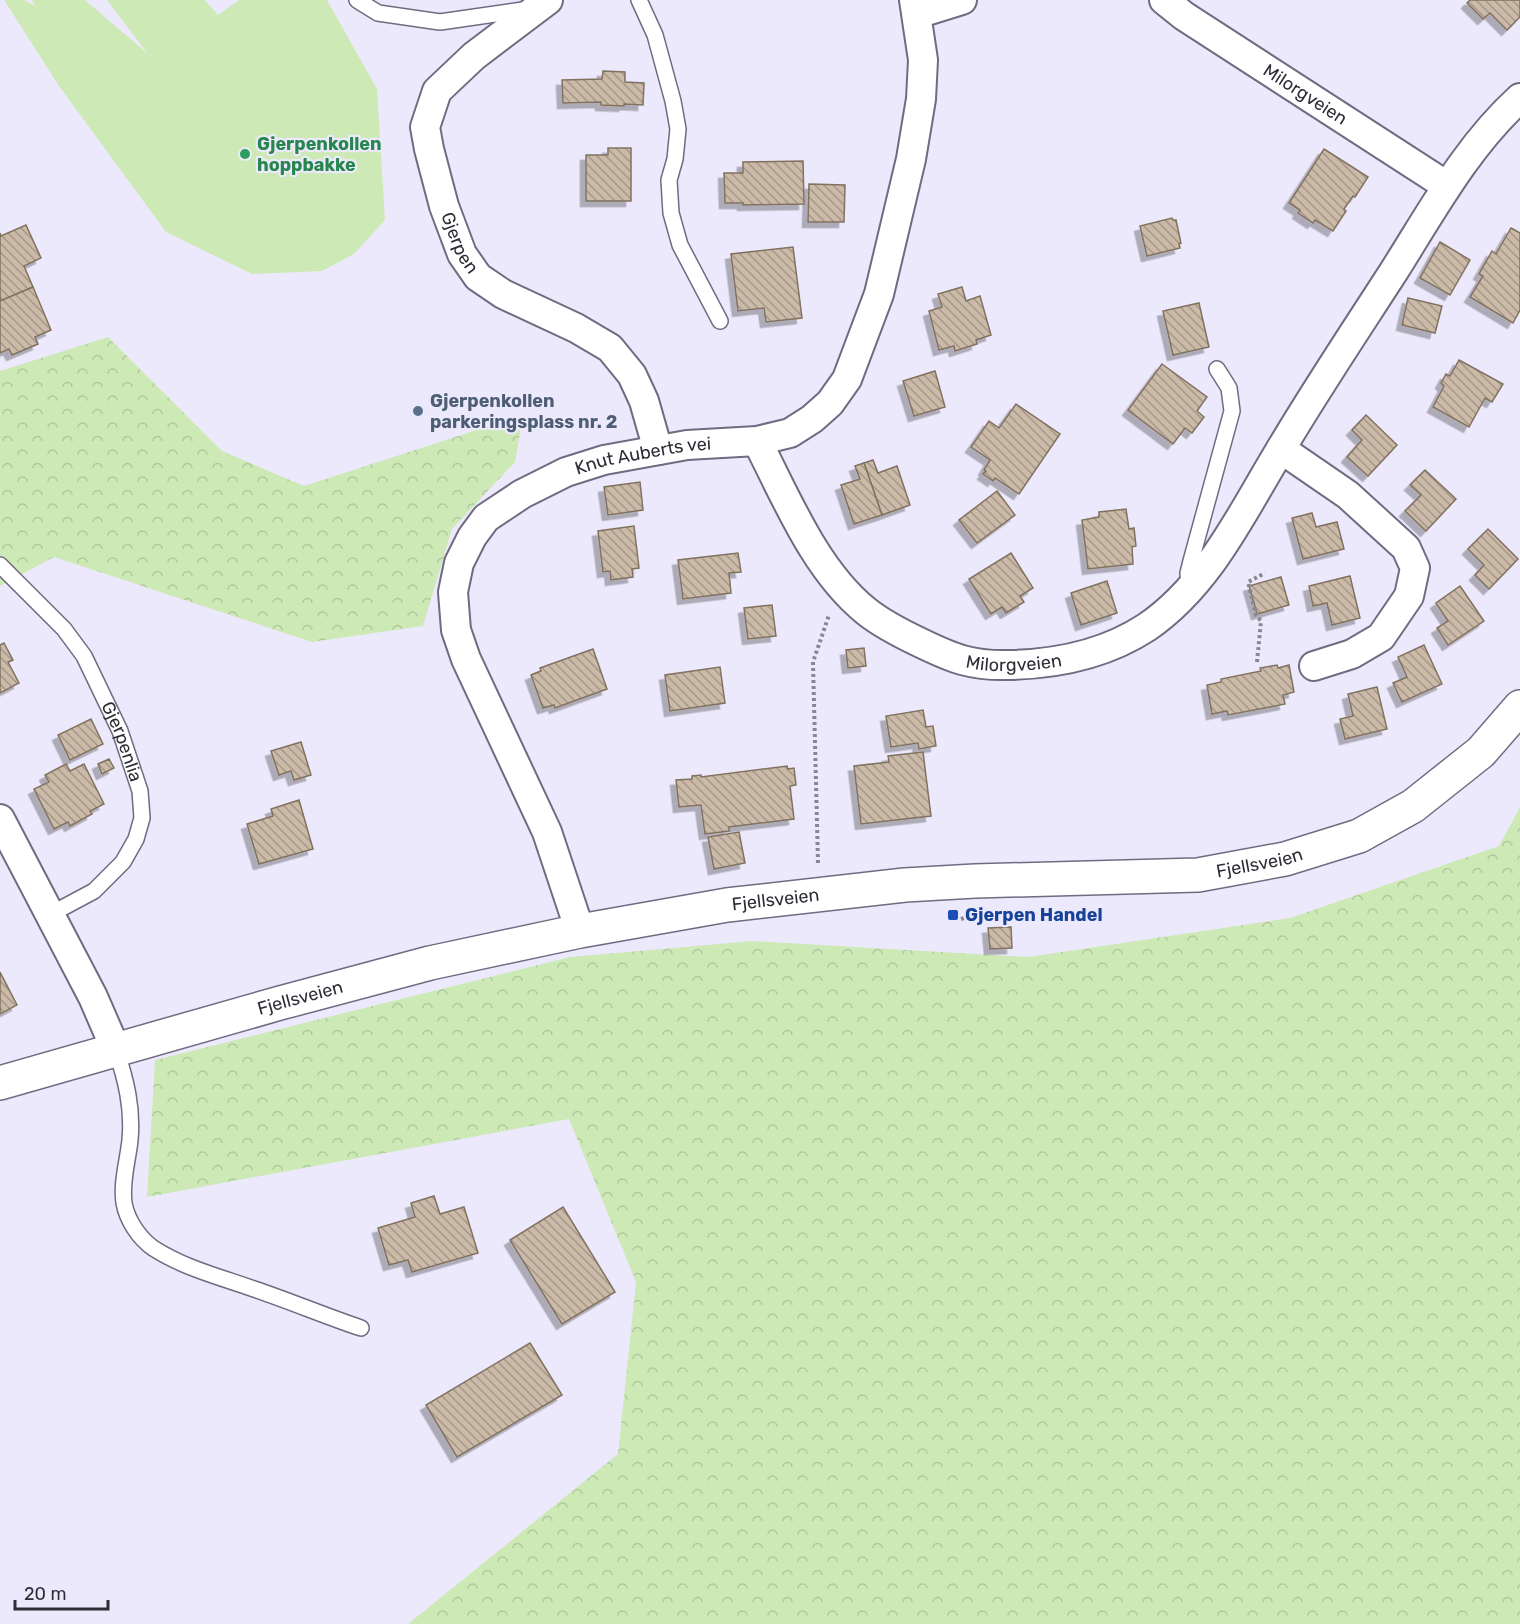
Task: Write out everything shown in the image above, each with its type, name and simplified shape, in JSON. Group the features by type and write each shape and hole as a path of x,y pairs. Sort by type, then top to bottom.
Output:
{"main road":[{"name":"Fjellsveien","path":"0,1083 409,968 504,946 727,905 905,885 1198,875 1286,859 1359,836 1413,806 1481,752 1520,706"}],"street":[{"path":"916,7 962,0"},
{"name":"Milorgveien","path":"1164,0 1194,22 1447,186"},
{"name":"Gjerpen","path":"543,4 474,56 437,91 425,127 429,149 441,195 462,254 478,277 503,294 576,328 610,348 632,375 644,401 658,450"},
{"name":"Knut Auberts vei","path":"580,931 547,832 466,659 456,630 453,592 459,563 472,537 486,518 522,494 566,472 604,460 658,450 687,445 758,441 790,433 812,420 830,403 847,379 879,294 911,159 921,99 923,60 916,7"},
{"name":"Milorgveien","path":"758,441 803,530 826,567 866,611 902,633 952,658 987,665 1063,660 1087,655 1115,644 1146,627 1190,590 1231,532 1447,186 1467,157 1520,98"},
{"path":"1281,449 1348,495 1406,548 1414,568 1409,596 1381,637 1352,654 1314,666"},
{"path":"0,819 93,997 116,1050"}],"lane":[{"path":"357,0 378,13 440,22 543,4"},
{"path":"639,0 655,35 678,129 675,159 669,180 671,213 680,245 720,321"},
{"path":"1190,590 1188,573 1232,411 1229,388 1217,369"},
{"name":"Gjerpenlia","path":"0,565 64,629 84,656 120,731 140,791 142,818 136,839 123,862 94,891 51,914"},
{"path":"116,1050 125,1077 131,1107 130,1138 123,1186 124,1204 130,1222 140,1235 151,1247 181,1263 361,1328"}],"path":[{"path":"1257,662 1261,621 1256,615 1248,582 1265,573"},
{"path":"820,894 813,662 832,608 846,591"},
{"path":"961,919 975,915"}],"green space":[{"name":"Gjerpenkollen hoppbakke","path":"4,0 24,0 35,6 32,0 85,0 148,54 107,0 205,0 218,15 239,0 327,0 377,89 385,220 354,254 322,271 252,274 166,232 59,86"},
{"path":"108,337 222,451 304,486 523,415 515,462 452,529 423,626 312,642 54,557 0,586 0,371"},
{"path":"1520,807 1520,1624 408,1624 618,1454 636,1282 569,1119 147,1197 155,1060 570,957 753,941 1028,957 1290,918 1499,846"}],"building":[{"path":"1470,0 1520,0 1520,17 1507,30 1490,13 1483,19 1467,3"},
{"path":"603,71 625,72 625,82 644,83 643,105 601,105 601,102 563,103 562,80 602,79"},
{"path":"608,148 631,148 631,201 586,201 586,155 608,155"},
{"path":"1324,149 1368,177 1344,209 1346,211 1333,231 1315,220 1313,223 1298,213 1300,210 1289,203"},
{"path":"803,161 804,204 725,203 724,173 743,173 743,162"},
{"path":"809,184 845,185 844,222 808,222"},
{"path":"1172,218 1176,220 1180,248 1147,256 1140,226"},
{"path":"26,225 41,258 24,266 33,287 0,301 0,233 1,236"},
{"path":"1511,228 1520,233 1520,310 1513,323 1470,297 1483,276 1479,274 1492,251 1496,254"},
{"path":"1440,242 1470,260 1450,295 1420,278"},
{"path":"793,247 802,318 766,322 764,308 738,311 731,254"},
{"path":"33,287 51,330 35,337 38,344 12,355 9,349 0,353 0,301"},
{"path":"962,287 966,301 980,296 991,335 976,340 977,344 955,351 954,346 939,350 929,311 942,307 938,294"},
{"path":"1408,298 1442,306 1435,333 1402,325"},
{"path":"1199,303 1209,347 1173,355 1163,311"},
{"path":"1459,360 1503,384 1492,402 1485,398 1469,427 1433,407 1444,386 1441,383 1446,374 1450,376"},
{"path":"1162,364 1207,397 1197,411 1204,417 1192,433 1185,428 1173,444 1128,410"},
{"path":"935,371 945,407 914,416 903,381"},
{"path":"1016,404 1060,434 1019,494 995,478 993,481 983,474 990,460 971,447 989,421 999,428"},
{"path":"1366,415 1397,445 1368,476 1347,457 1362,440 1352,430"},
{"path":"873,460 878,473 897,466 910,505 882,515 864,463"},
{"path":"864,463 882,515 854,524 841,485 860,479 855,466"},
{"path":"1425,470 1456,499 1426,531 1405,511 1421,495 1410,485"},
{"path":"640,482 643,510 608,515 604,487"},
{"path":"997,491 1015,515 977,543 959,520"},
{"path":"1126,509 1129,529 1134,528 1136,546 1132,547 1133,564 1088,569 1082,520 1099,517 1099,512"},
{"path":"1312,513 1316,527 1337,522 1344,549 1303,559 1292,518"},
{"path":"634,526 639,568 632,569 633,577 611,580 610,571 603,572 598,531"},
{"path":"1488,529 1518,559 1489,589 1475,575 1484,565 1468,549"},
{"path":"738,553 741,572 729,573 731,593 683,599 678,560"},
{"path":"1011,553 1033,588 1020,596 1024,602 1006,613 1002,607 991,614 969,579"},
{"path":"1350,576 1360,618 1332,625 1327,603 1313,606 1309,586"},
{"path":"1281,577 1289,605 1257,614 1249,586"},
{"path":"1107,581 1117,613 1081,625 1071,593"},
{"path":"1460,586 1484,621 1448,645 1437,628 1448,621 1436,603"},
{"path":"772,605 776,636 748,639 744,608"},
{"path":"4,643 13,660 8,662 19,683 0,693 0,645"},
{"path":"1424,645 1442,684 1402,702 1393,683 1407,677 1398,657"},
{"path":"864,648 866,666 848,668 846,650"},
{"path":"593,649 607,689 555,708 554,705 543,708 531,675 541,671 540,668"},
{"path":"1277,665 1278,668 1289,665 1294,692 1283,695 1285,704 1228,715 1227,711 1212,714 1207,685 1221,682 1221,679 1261,671 1260,668"},
{"path":"720,667 725,703 670,711 665,675"},
{"path":"1377,687 1387,729 1345,739 1340,719 1353,716 1348,694"},
{"path":"923,710 926,727 933,726 936,746 919,749 918,743 891,747 886,716"},
{"path":"91,719 103,744 70,760 58,735"},
{"path":"301,742 311,775 294,780 291,771 279,775 271,751"},
{"path":"923,752 931,816 861,824 854,766 889,762 888,756"},
{"path":"109,759 114,768 102,774 98,764"},
{"path":"66,764 70,771 84,764 104,804 90,811 92,814 70,826 68,822 54,829 34,789 49,782 45,775"},
{"path":"787,766 788,769 794,768 796,785 790,786 794,819 729,827 729,831 705,834 701,805 679,807 676,780 692,779 692,776 701,775 701,777"},
{"path":"299,800 313,849 259,864 247,824 273,816 271,809"},
{"path":"739,832 745,863 714,869 708,837"},
{"path":"1011,927 1012,948 990,949 988,928"},
{"path":"0,972 17,1005 0,1014"},
{"path":"434,1196 440,1214 464,1207 478,1253 412,1272 408,1260 389,1265 378,1228 415,1217 411,1203"},
{"path":"563,1207 615,1292 562,1324 510,1240"},
{"path":"530,1343 562,1395 457,1457 426,1405"}],"place":[{"name":"Gjerpenkollen hoppbakke","path":"245,154"},
{"name":"Gjerpenkollen parkeringsplass nr. 2","path":"418,411"},
{"name":"Gjerpen Handel","path":"953,915"}]}
